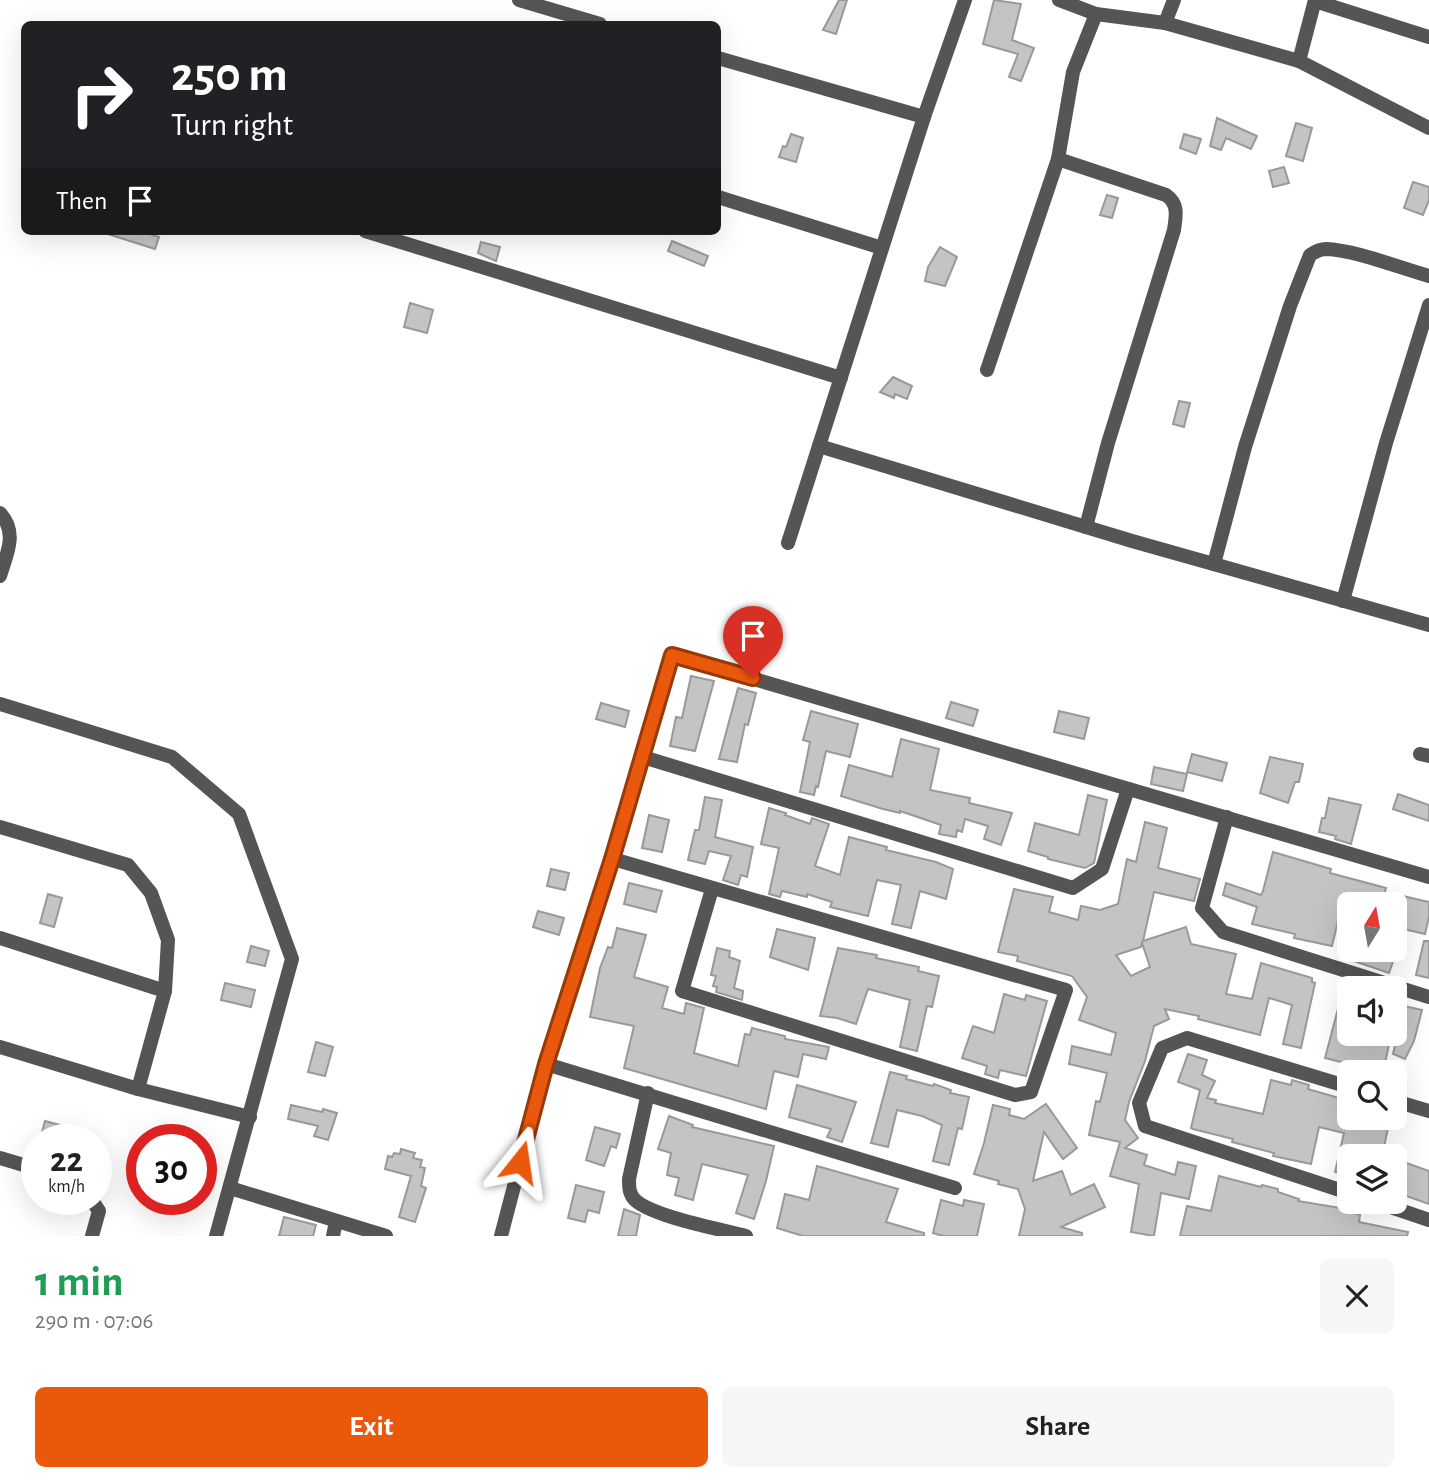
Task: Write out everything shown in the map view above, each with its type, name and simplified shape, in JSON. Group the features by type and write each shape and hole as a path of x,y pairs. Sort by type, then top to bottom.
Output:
{"street":[{"path":"519,0 590,21"},
{"path":"788,544 923,117 964,0"},
{"path":"1059,0 1096,14 1165,23 1299,61 1429,128"},
{"path":"1165,23 1174,0"},
{"path":"1299,61 1315,0 1429,37"},
{"path":"987,370 1058,159 1073,72 1096,14"},
{"path":"721,59 923,117"},
{"path":"1058,159 1166,195 1173,200 1176,209 1174,230 1108,443 1086,527"},
{"path":"721,198 882,248"},
{"path":"378,235 841,378"},
{"path":"1214,564 1245,447 1296,287 1310,255 1327,249 1429,276"},
{"path":"1343,601 1386,443 1429,306"},
{"path":"819,446 1086,527 1429,625"},
{"path":"0,513 10,527 10,539 0,576"},
{"path":"500,1236 546,1064 612,859 672,655 1429,877"},
{"path":"0,704 172,757 239,814 292,959 216,1236"},
{"path":"643,757 1073,888 1102,869 1128,789"},
{"path":"1227,817 1202,908 1223,932 1429,997"},
{"path":"0,827 128,865 151,893 168,940 165,991 138,1089"},
{"path":"612,859 1066,990 1031,1091 1015,1095 682,990 712,889"},
{"path":"0,938 165,991"},
{"path":"1337,1083 1187,1038 1162,1048 1139,1103 1145,1126 1337,1190"},
{"path":"0,1047 138,1089 250,1117"},
{"path":"546,1064 955,1188"},
{"path":"648,1093 629,1180 629,1190 633,1198 658,1212 746,1236"},
{"path":"1407,1105 1429,1111"},
{"path":"0,1158 21,1164"},
{"path":"230,1188 334,1229 386,1236"},
{"path":"1407,1213 1429,1220"},
{"path":"92,1236 98,1215"}],"building":[{"path":"839,0 847,0 836,34 823,30"},
{"path":"994,0 1021,4 1012,40 1034,48 1021,81 1009,77 1018,54 983,44"},
{"path":"1217,118 1257,136 1251,149 1226,138 1221,150 1210,146"},
{"path":"1296,123 1312,128 1303,161 1286,156"},
{"path":"791,134 803,138 796,162 779,157"},
{"path":"1184,134 1201,139 1196,154 1180,148"},
{"path":"1284,167 1289,183 1273,187 1269,171"},
{"path":"1413,182 1429,187 1429,200 1423,215 1404,208"},
{"path":"1107,195 1118,198 1112,218 1100,215"},
{"path":"111,235 159,237 155,249"},
{"path":"672,241 708,256 704,266 668,251"},
{"path":"481,242 500,247 496,261 478,253"},
{"path":"940,247 957,257 945,286 925,281 928,267"},
{"path":"410,303 433,310 427,333 404,327"},
{"path":"893,377 912,386 907,399 895,394 894,398 880,392"},
{"path":"1179,401 1190,403 1184,427 1173,424"},
{"path":"691,676 714,681 695,751 670,746 676,717 682,718"},
{"path":"738,688 756,693 748,725 745,724 737,762 719,759"},
{"path":"951,702 978,710 973,726 946,718"},
{"path":"601,703 629,711 625,727 596,719"},
{"path":"811,711 858,724 850,757 826,751 814,795 800,792 810,742 803,740"},
{"path":"1059,711 1089,718 1084,739 1054,732"},
{"path":"901,739 939,749 930,790 970,798 969,803 1012,813 1001,845 984,839 988,826 965,819 962,832 957,830 956,837 939,834 941,825 841,796 849,765 892,777"},
{"path":"1192,754 1227,763 1222,781 1187,772"},
{"path":"1270,757 1303,764 1299,782 1295,782 1288,803 1260,793"},
{"path":"1154,767 1187,774 1183,791 1151,784"},
{"path":"1398,794 1429,805 1429,821 1393,809"},
{"path":"1088,795 1107,800 1094,863 1085,868 1028,851 1035,823 1079,835"},
{"path":"705,797 722,800 715,837 753,847 747,877 741,875 738,885 723,880 731,856 709,851 705,864 688,860 695,830 699,830"},
{"path":"1329,798 1361,805 1351,844 1335,839 1336,836 1319,832"},
{"path":"769,808 810,824 812,818 829,824 815,866 840,875 849,837 953,869 946,899 920,891 911,928 892,924 901,885 877,880 868,916 830,907 832,902 807,894 807,897 782,891 780,897 769,894 779,848 761,844"},
{"path":"649,815 669,820 662,852 642,848"},
{"path":"1145,822 1167,828 1158,868 1200,879 1194,901 1154,892 1143,941 1186,927 1191,944 1236,954 1226,994 1252,999 1261,963 1312,978 1315,983 1301,1048 1283,1044 1292,1005 1269,998 1260,1035 1198,1019 1199,1016 1165,1009 1169,1019 1154,1026 1125,1120 1138,1138 1125,1148 1147,1155 1144,1165 1175,1175 1178,1162 1196,1166 1189,1199 1161,1193 1154,1236 1131,1232 1139,1184 1110,1176 1120,1142 1089,1135 1096,1101 1100,1102 1107,1073 1069,1064 1072,1046 1111,1055 1116,1033 1079,1020 1087,997 1072,976 1017,961 1018,956 998,952 1014,889 1053,897 1049,912 1078,920 1081,906 1100,910 1118,904 1127,859 1136,862","holes":["1142,943 1150,967 1131,976 1116,955 1141,947"]},
{"path":"1273,852 1331,869 1330,873 1386,888 1385,892 1337,892 1337,925 1332,946 1294,938 1295,934 1252,924 1257,907 1223,895 1226,883 1261,895"},
{"path":"551,869 569,873 565,890 547,886"},
{"path":"629,883 662,891 656,912 624,904"},
{"path":"48,894 62,898 54,927 40,923"},
{"path":"1407,897 1429,902 1425,934 1407,930"},
{"path":"538,911 564,918 559,935 533,927"},
{"path":"617,928 646,935 634,977 668,987 662,1008 684,1014 686,1003 704,1008 694,1053 738,1066 745,1034 750,1035 752,1028 785,1036 785,1039 829,1047 826,1059 803,1054 798,1077 774,1071 766,1109 624,1068 634,1026 590,1017 600,968 608,947 612,948"},
{"path":"777,929 815,938 808,970 770,957"},
{"path":"1424,941 1429,941 1429,978 1416,975"},
{"path":"251,946 269,951 265,966 247,962"},
{"path":"717,948 730,951 729,957 740,961 734,988 743,991 742,1000 716,992 717,987 713,986 716,976 711,975"},
{"path":"838,948 877,955 876,958 919,967 918,971 939,976 932,1007 927,1006 917,1051 900,1047 910,1000 868,989 856,1024 820,1016"},
{"path":"1357,962 1393,962 1389,973"},
{"path":"225,983 255,990 251,1007 221,1000"},
{"path":"1004,994 1025,1000 1026,995 1047,1001 1026,1076 1000,1070 998,1078 985,1074 987,1066 962,1058 973,1026 994,1033"},
{"path":"1407,1007 1422,1010 1414,1041 1405,1059 1393,1054 1395,1046 1407,1046"},
{"path":"1337,1012 1337,1046 1389,1046 1386,1060 1337,1061 1325,1058"},
{"path":"316,1042 333,1047 325,1076 308,1072"},
{"path":"1188,1054 1207,1060 1202,1075 1215,1081 1207,1098 1216,1100 1215,1103 1263,1114 1271,1080 1291,1085 1292,1080 1309,1085 1308,1089 1337,1097 1337,1130 1388,1130 1385,1144 1341,1144 1344,1133 1319,1127 1311,1164 1273,1156 1274,1153 1232,1142 1233,1139 1191,1128 1200,1090 1178,1082"},
{"path":"890,1072 969,1097 962,1129 958,1128 949,1165 933,1161 942,1125 922,1116 897,1110 888,1147 871,1143"},
{"path":"797,1085 856,1102 842,1142 827,1137 831,1129 789,1117"},
{"path":"1046,1104 1077,1148 1063,1159 1044,1132 1033,1181 1062,1171 1071,1195 1094,1184 1105,1207 1061,1227 1082,1233 1082,1236 1019,1236 1025,1209 1018,1189 974,1174 993,1105 1010,1109 1009,1115 1024,1119"},
{"path":"291,1105 337,1113 328,1140 314,1136 318,1126 288,1119"},
{"path":"669,1116 693,1125 692,1127 774,1146 754,1219 736,1213 748,1175 702,1164 693,1200 675,1195 679,1178 667,1175 671,1153 658,1149"},
{"path":"595,1127 620,1134 616,1148 611,1146 604,1166 586,1160"},
{"path":"401,1149 415,1153 413,1158 422,1160 420,1167 425,1168 421,1186 426,1188 415,1222 399,1217 411,1176 385,1169 388,1156 400,1154"},
{"path":"1407,1163 1429,1171 1429,1204 1407,1196"},
{"path":"817,1166 898,1189 886,1222 924,1233 924,1236 803,1236 777,1228 785,1194 809,1200"},
{"path":"1219,1176 1278,1189 1278,1192 1299,1199 1298,1201 1337,1208 1337,1214 1357,1214 1360,1215 1359,1222 1408,1232 1407,1236 1180,1236 1187,1206 1211,1211"},
{"path":"576,1185 604,1192 599,1213 588,1210 585,1222 568,1218"},
{"path":"941,1200 963,1206 964,1200 984,1204 977,1236 943,1236 933,1233"},
{"path":"624,1209 640,1215 636,1236 618,1236"},
{"path":"284,1217 316,1225 313,1236 279,1236"}],"route":[{"path":"520,1162 546,1064 612,859 672,655 753,678"}]}
